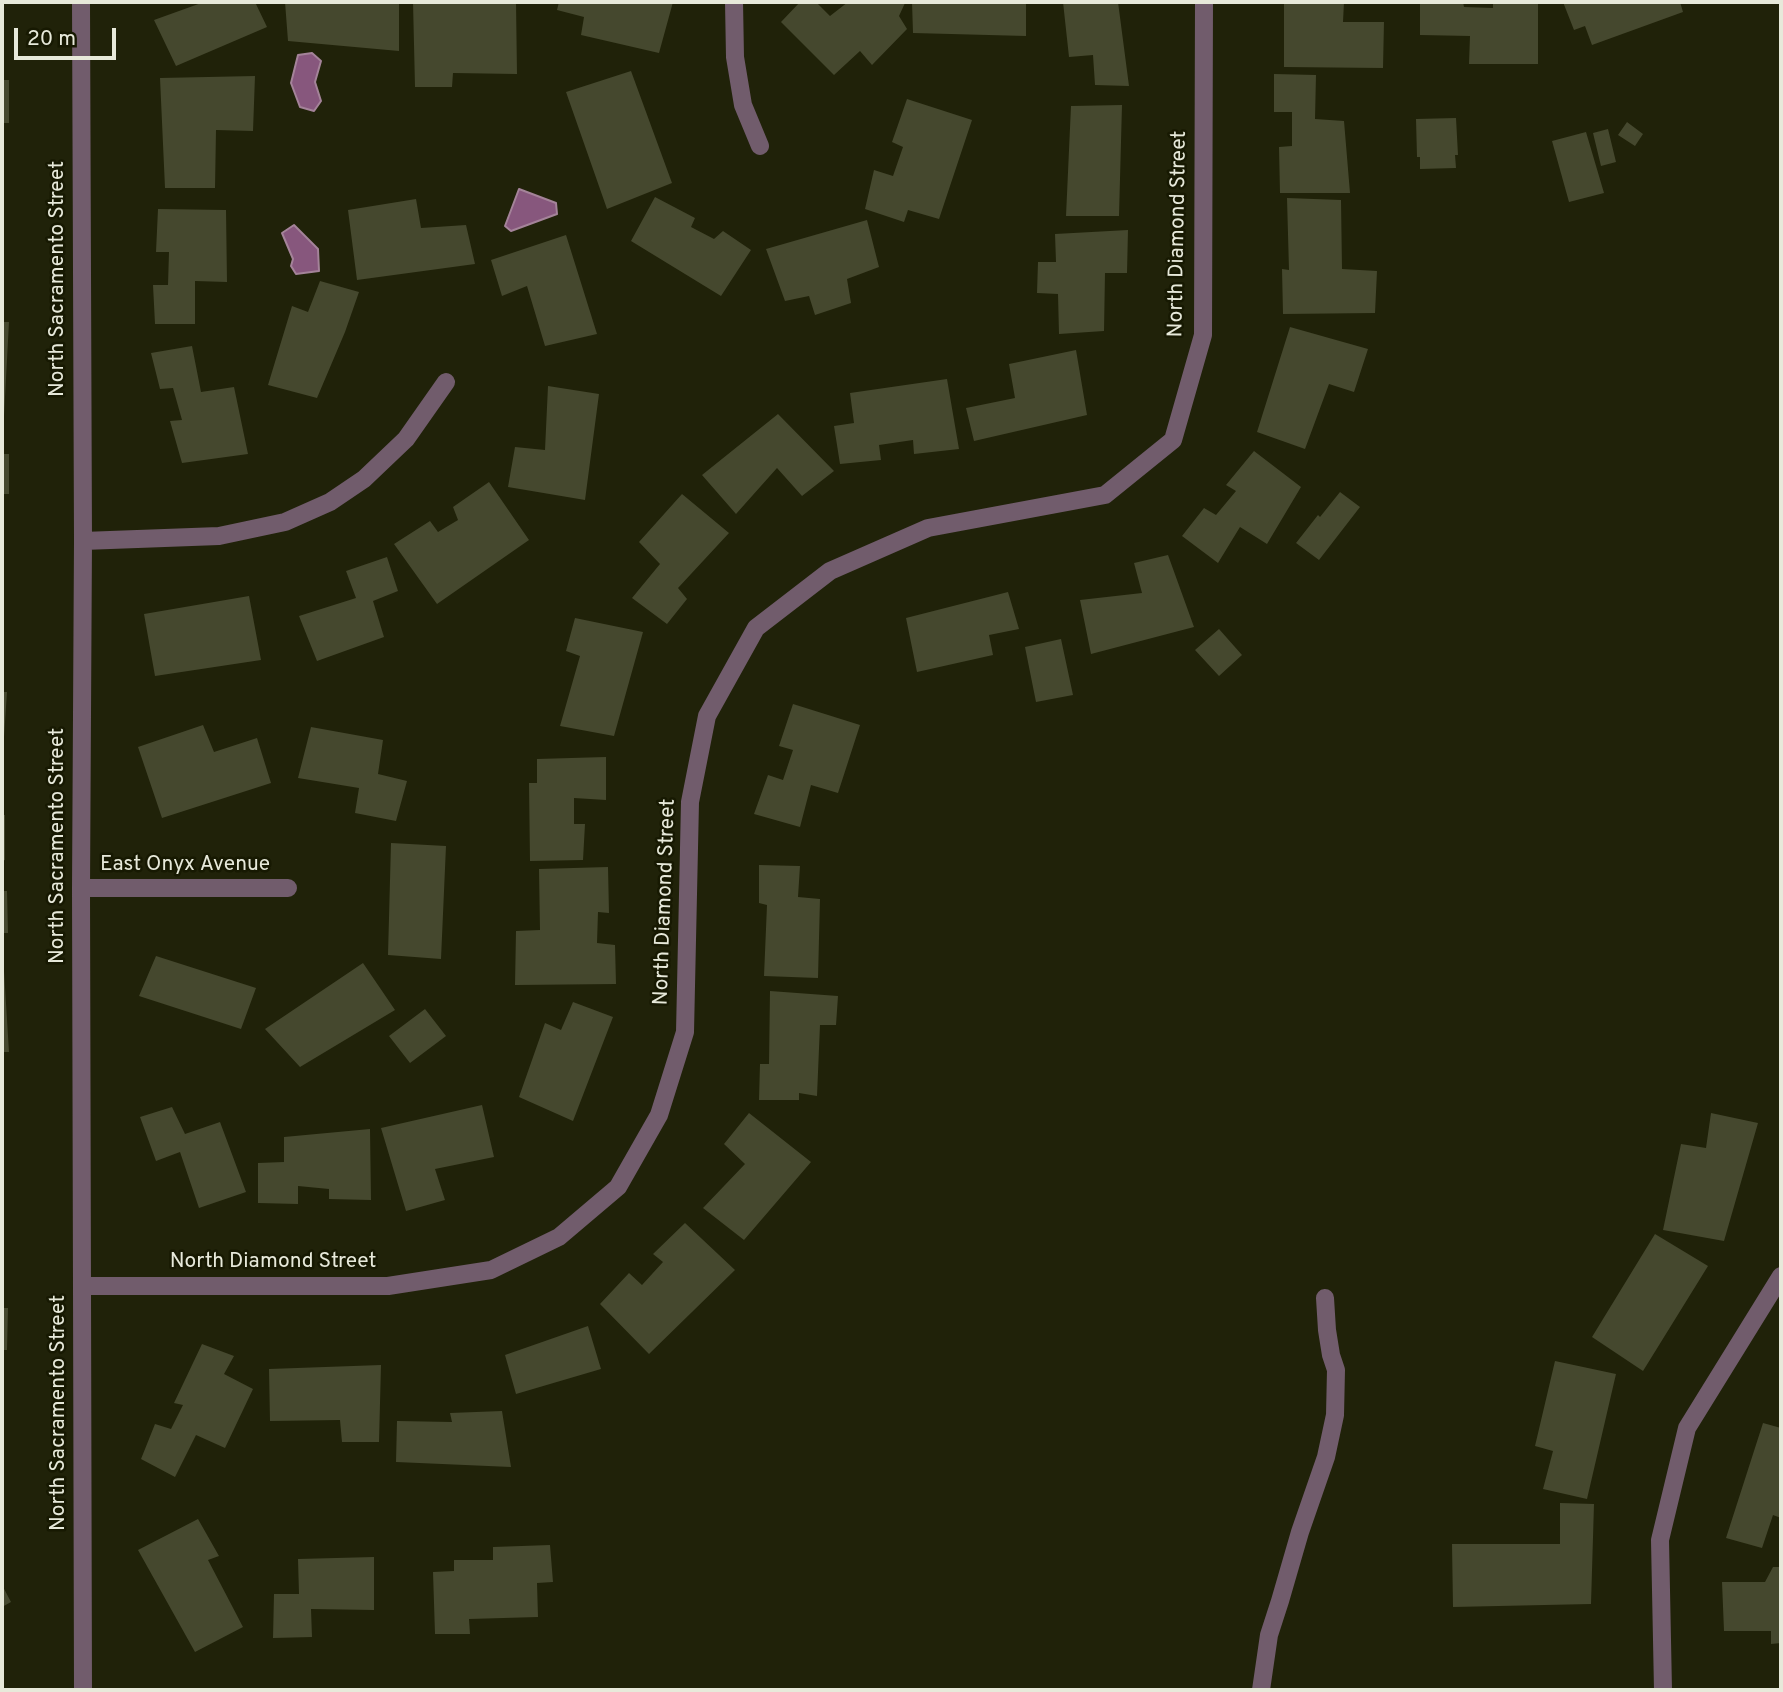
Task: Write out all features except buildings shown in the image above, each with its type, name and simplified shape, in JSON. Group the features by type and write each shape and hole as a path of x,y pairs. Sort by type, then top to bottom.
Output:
{"street":[{"name":"North Sacramento Street","path":"81,2 83,1690"},
{"path":"734,2 734,58 743,105 760,146"},
{"name":"North Diamond Street","path":"82,1286 388,1286 491,1270 559,1237 618,1187 659,1115 685,1032 690,802 707,716 756,628 830,571 928,528 1105,495 1173,440 1203,335 1204,2"},
{"path":"83,541 219,536 285,522 330,502 364,479 406,439 446,382"},
{"name":"East Onyx Avenue","path":"81,888 288,888"},
{"path":"1663,1690 1660,1540 1687,1427 1781,1276"},
{"path":"1261,1690 1269,1636 1326,1457 1335,1415 1336,1370 1327,1330 1325,1298"}],"shaded area":[{"path":"312,53 321,61 315,82 321,101 314,111 300,107 291,83 298,55"},
{"path":"519,189 556,203 557,214 511,231 505,226"},
{"path":"294,225 318,249 319,271 296,274 291,266 293,259 282,233"}]}
